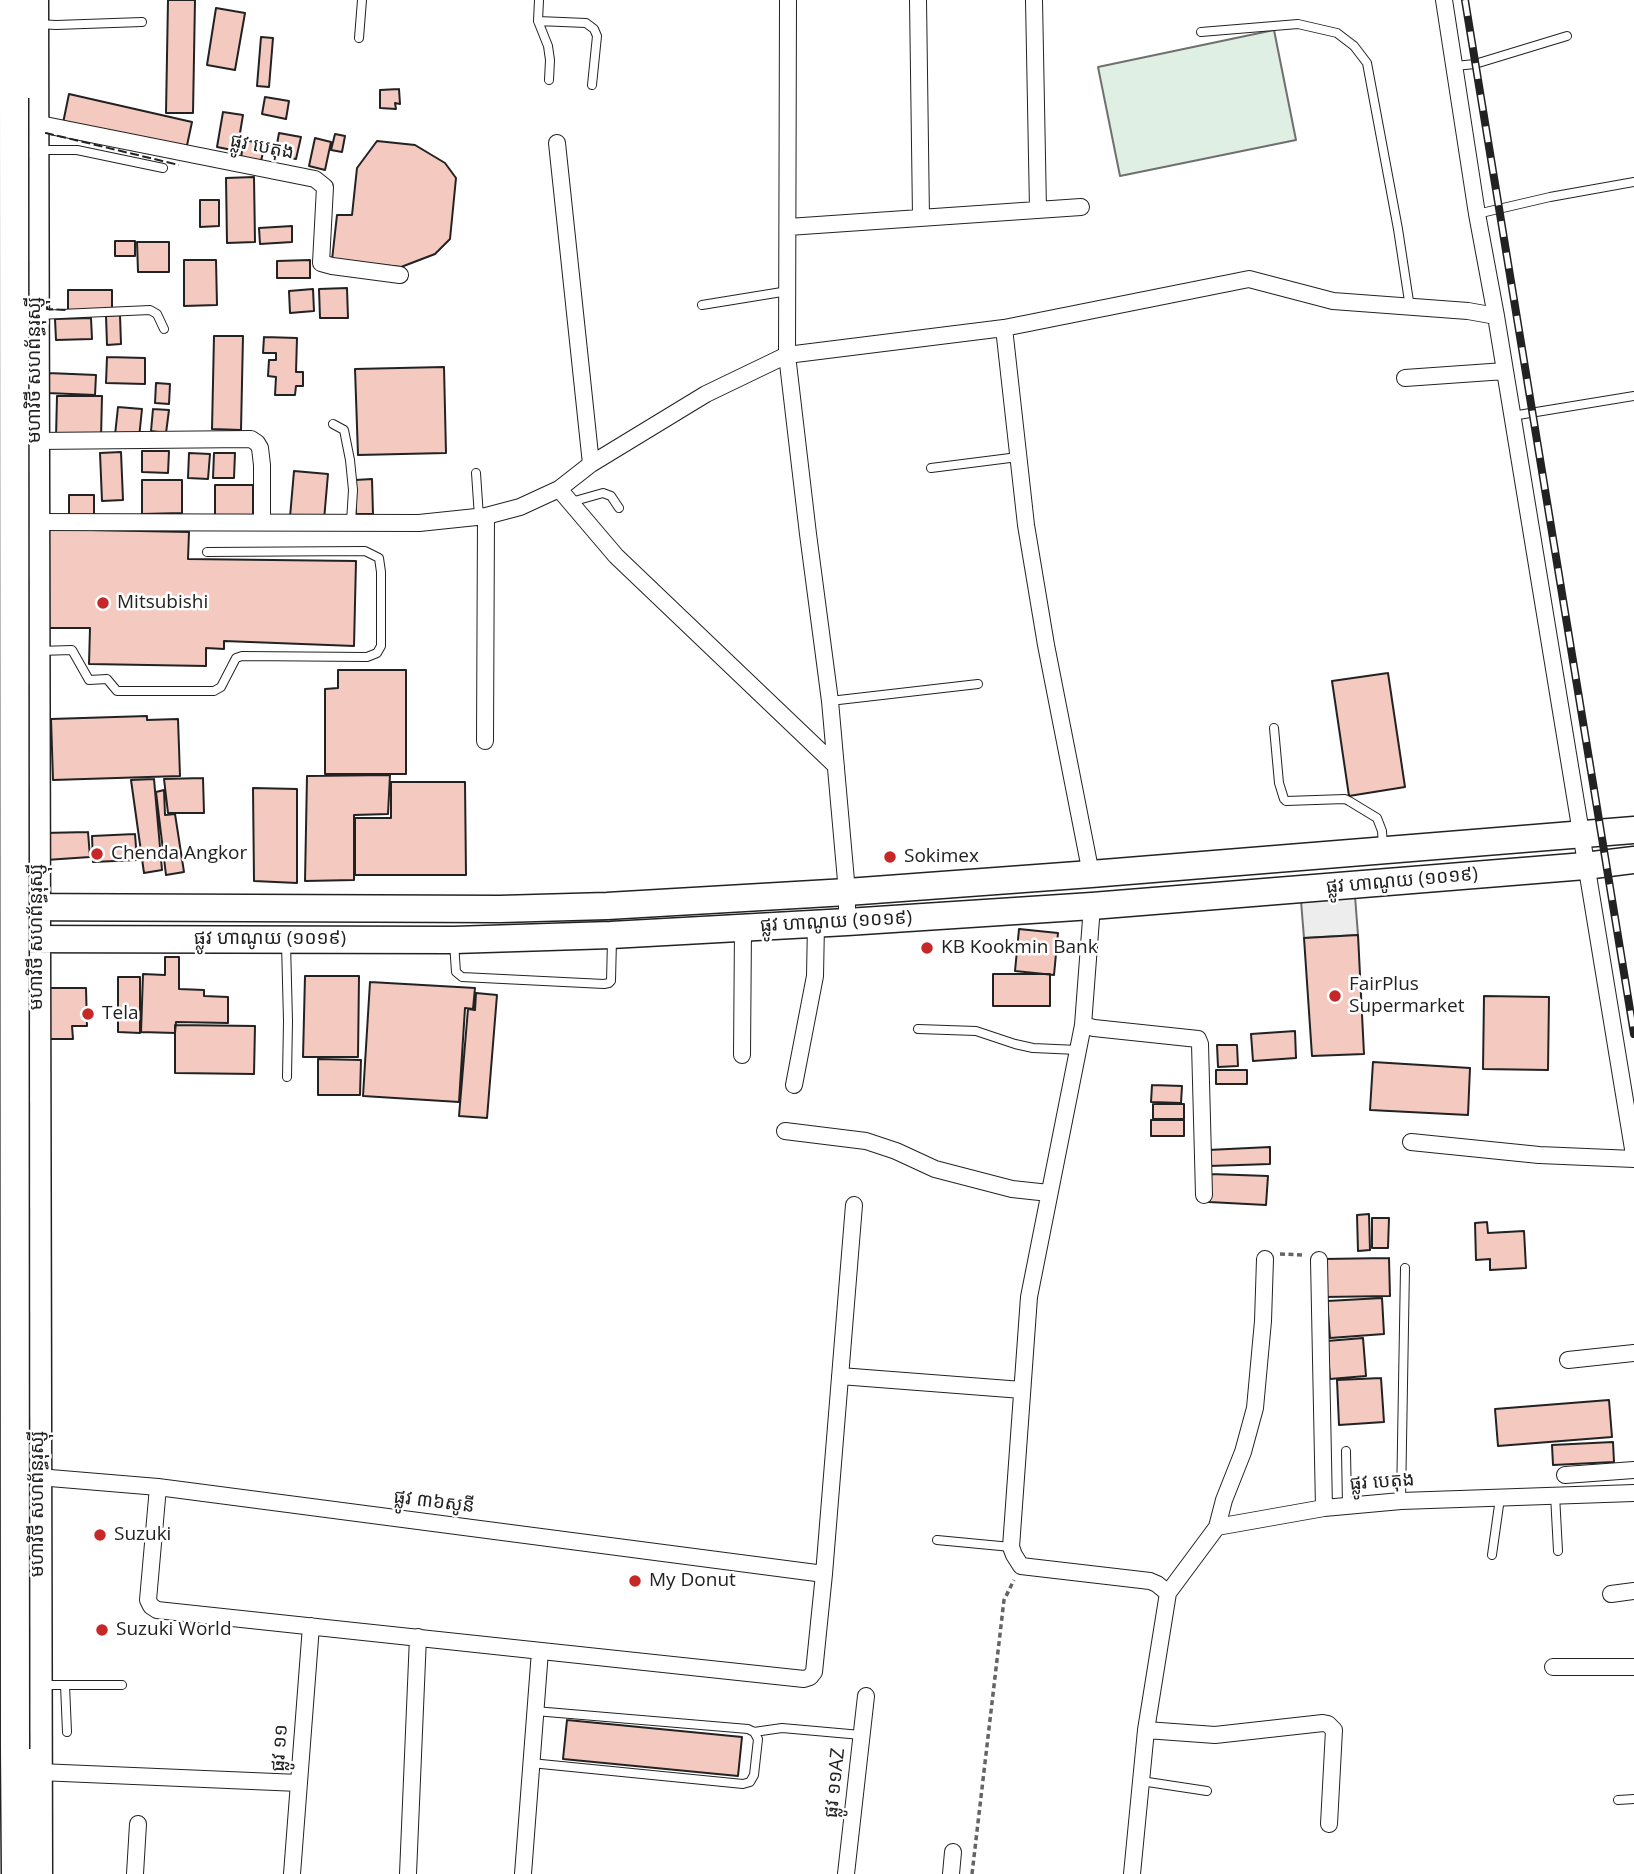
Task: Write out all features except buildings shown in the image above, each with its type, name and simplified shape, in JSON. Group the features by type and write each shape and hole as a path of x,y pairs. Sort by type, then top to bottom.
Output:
{"highway":[{"path":"13,0 16,1874"}],"main road":[{"name":"មហាវិថី សហព័ន្ធរុស្ស៊ី","path":"35,12 39,1874"},
{"path":"0,625 22,618 36,599"},
{"name":"ផ្លូវ ហាណូយ (១០១៩)","path":"0,907 500,909 607,905 847,892 1634,830"},
{"name":"ផ្លូវ ហាណូយ (១០១៩)","path":"0,939 454,940 611,935 1092,906 1634,860"},
{"path":"0,1307 7,1305 27,1312 37,1328"}],"street":[{"path":"788,0 787,355 830,701 847,892 847,922"},
{"path":"918,0 922,217"},
{"path":"1034,0 1038,209"},
{"path":"1411,1142 1539,1156 1634,1157 1477,214 1444,0"},
{"name":"ផ្លូវ បេតុង","path":"35,123 316,179 325,187 321,263 332,267 400,275"},
{"path":"557,143 591,464"},
{"path":"788,227 1082,207"},
{"path":"36,522 419,523 482,516 520,507 559,489 591,464 706,394 787,355 1004,328 1249,279 1333,301 1468,311 1496,316"},
{"path":"1004,328 1026,525 1046,645 1091,874"},
{"path":"1405,378 1505,372"},
{"path":"36,442 251,439 260,448 262,522"},
{"path":"559,489 616,556 836,766"},
{"path":"482,516 485,741"},
{"path":"1092,906 1083,1025 1029,1297 1012,1547 1021,1566 1150,1581 1168,1593"},
{"path":"794,1085 815,976 817,924"},
{"path":"742,1055 743,928"},
{"path":"1083,1025 1198,1040 1204,1195"},
{"path":"785,1131 866,1141 935,1168 1012,1189 1049,1193"},
{"path":"158,1487 148,1600 157,1610 804,1679 814,1672 854,1205"},
{"path":"1132,1874 1146,1731 1168,1593 1217,1527 1224,1500 1243,1452 1255,1408 1263,1321 1265,1259"},
{"path":"1319,1260 1324,1508"},
{"path":"1568,1360 1634,1353"},
{"path":"840,1376 1022,1390"},
{"path":"1565,1475 1634,1470"},
{"name":"ផ្លូវ ៣៦សូនី","path":"38,1477 158,1487 824,1574"},
{"name":"ផ្លូវ បេតុង","path":"1217,1527 1324,1508 1401,1501 1634,1493"},
{"path":"1611,1594 1634,1591"},
{"name":"ផ្លូវ ១១","path":"292,1874 311,1626"},
{"path":"408,1874 418,1637"},
{"path":"523,1874 540,1651"},
{"path":"1553,1667 1634,1667"},
{"name":"ផ្លូវ ១១AZ","path":"846,1874 866,1696"},
{"path":"1146,1731 1215,1735 1328,1724 1334,1730 1329,1824"},
{"path":"39,1772 299,1783"},
{"path":"135,1874 138,1824"},
{"path":"951,1874 953,1852"}],"lane":[{"path":"359,38 362,0"},
{"path":"540,0 538,21 548,46 549,80"},
{"path":"35,12 56,25 142,22"},
{"path":"538,21 586,23 594,29 597,36 592,85"},
{"path":"1201,32 1298,24 1337,33 1354,46 1367,63 1410,308"},
{"path":"1455,66 1475,64 1567,36"},
{"path":"35,150 77,150 163,169"},
{"path":"1477,214 1634,182"},
{"path":"702,305 788,291"},
{"path":"35,315 150,310 156,314 164,330"},
{"path":"1512,416 1634,396"},
{"path":"333,424 344,430 351,460 351,522"},
{"path":"931,468 1018,457"},
{"path":"475,473 482,516"},
{"path":"571,502 603,493 611,496 619,508"},
{"path":"36,651 72,650 89,680 107,679 117,691 214,691 221,688 236,658 242,656 258,654 367,657 377,653 381,646 379,558 365,551 207,552"},
{"path":"830,701 978,684"},
{"path":"1274,728 1283,799 1349,801 1377,818 1382,831 1384,851"},
{"path":"454,940 456,972 462,977 604,984 611,981 611,935"},
{"path":"286,938 287,1077"},
{"path":"918,1029 976,1031 1033,1048 1078,1050"},
{"path":"1401,1501 1405,1268"},
{"path":"1346,1451 1347,1506"},
{"path":"1555,1495 1558,1551"},
{"path":"1492,1555 1500,1498"},
{"path":"937,1540 1012,1547"},
{"path":"38,1685 122,1685"},
{"path":"65,1685 67,1732"},
{"path":"531,1763 743,1784 750,1782 754,1775 758,1739 754,1732 748,1729 535,1711"},
{"path":"754,1732 782,1728 861,1735"},
{"path":"1141,1781 1207,1791"},
{"path":"1618,1800 1634,1799"}],"path":[{"path":"1265,1259 1283,1254 1313,1256 1319,1260"},
{"path":"972,1874 1004,1600 1021,1566"}],"green space":[{"path":"1274,30 1296,140 1120,176 1098,67"}],"shaded area":[{"path":"1355,896 1358,935 1304,938 1301,901"}],"railway":[{"path":"1465,0 1634,1034"}],"fence":[{"path":"46,134 179,165"},
{"path":"47,306 47,309 68,310"}],"place":[{"name":"Mitsubishi","path":"103,603"},
{"name":"Chenda Angkor","path":"97,854"},
{"name":"Sokimex","path":"890,857"},
{"name":"KB Kookmin Bank","path":"927,948"},
{"name":"FairPlus Supermarket","path":"1335,996"},
{"name":"Tela","path":"88,1014"},
{"name":"Suzuki","path":"100,1535"},
{"name":"My Donut","path":"635,1581"},
{"name":"Suzuki World","path":"102,1630"}]}
